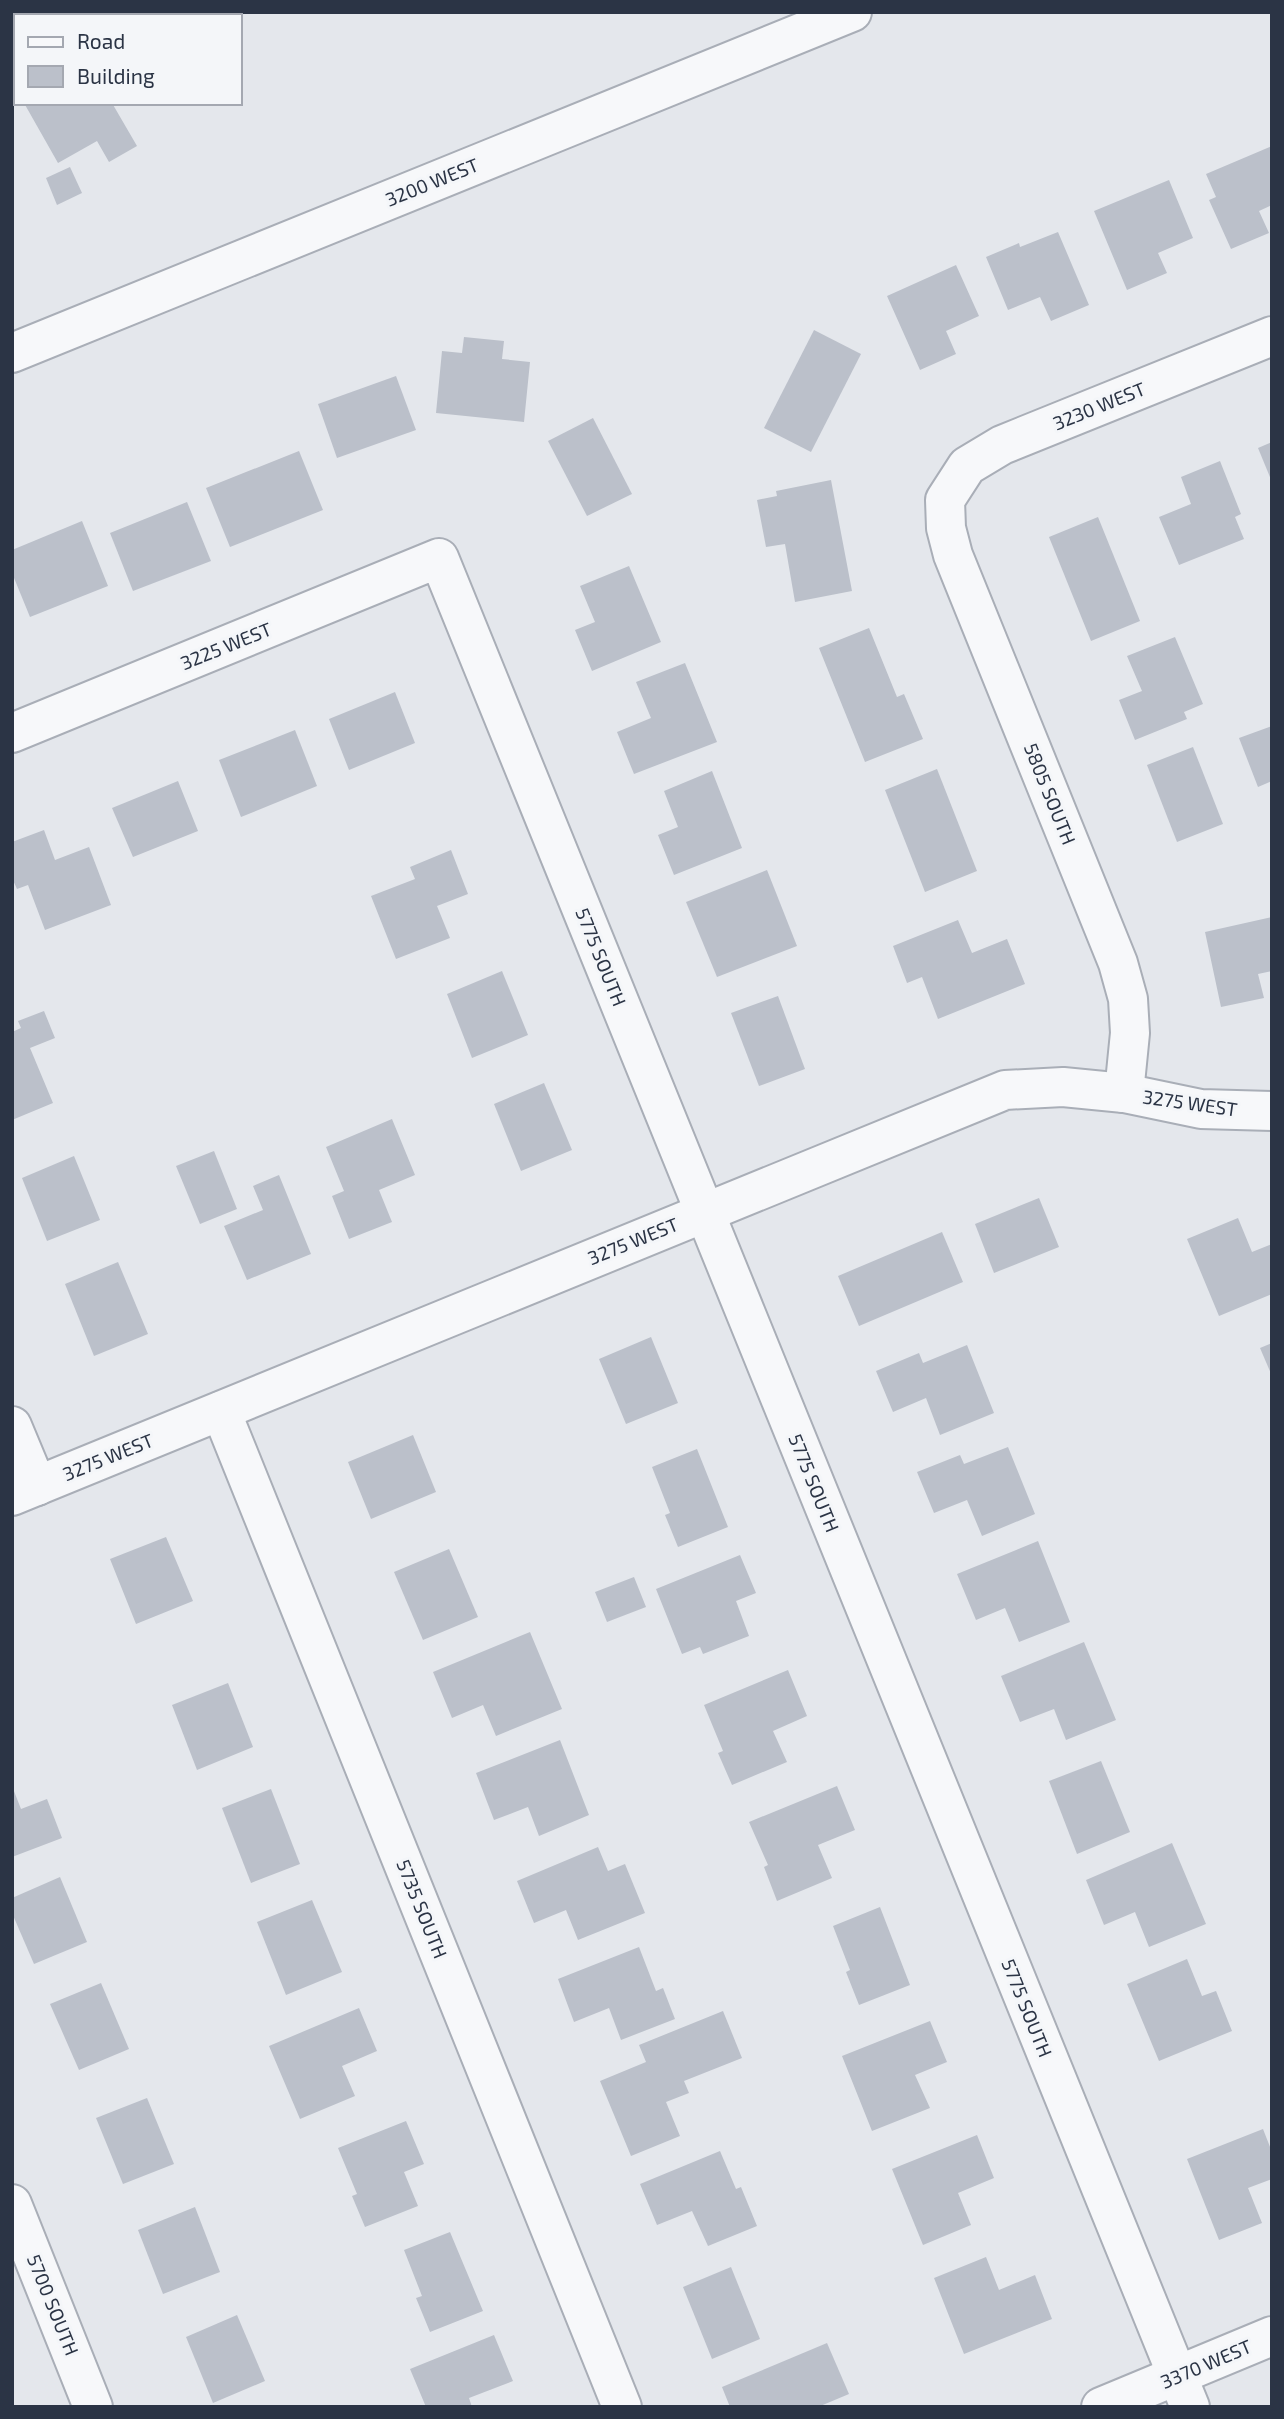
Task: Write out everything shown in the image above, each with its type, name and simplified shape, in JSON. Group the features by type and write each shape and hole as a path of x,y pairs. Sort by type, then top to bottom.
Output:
{"street":[{"name":"3200 WEST","path":"12,353 852,12"},
{"name":"3230 WEST","path":"945,500 967,466 1002,445 1272,336"},
{"name":"5805 SOUTH","path":"945,500 946,528 954,555 1118,963 1128,999 1130,1033 1124,1093"},
{"name":"3225 WEST","path":"12,733 439,558"},
{"name":"5775 SOUTH","path":"439,558 1183,2391"},
{"name":"3275 WEST","path":"25,1491 1004,1090 1063,1087 1124,1093 1201,1109 1272,1111"},
{"name":"5735 SOUTH","path":"221,1411 622,2407"},
{"path":"12,1426 25,1491"},
{"name":"5700 SOUTH","path":"12,2204 93,2407"},
{"name":"3370 WEST","path":"1101,2407 1183,2391 1272,2336"}],"building":[{"path":"126,12 214,12 213,14 125,14"},
{"path":"25,105 113,105 137,146 109,162 97,141 58,163"},
{"path":"1272,146 1272,205 1259,211 1269,233 1231,249 1209,200 1216,197 1206,174"},
{"path":"70,167 82,193 57,205 46,178"},
{"path":"1169,180 1193,238 1158,253 1167,273 1127,290 1094,211"},
{"path":"1058,232 1089,305 1051,321 1040,297 1008,310 986,257 1019,243 1020,247"},
{"path":"956,265 979,316 946,331 956,354 920,370 887,296"},
{"path":"814,330 861,354 811,452 764,428"},
{"path":"464,337 504,341 502,359 530,362 524,422 436,413 442,351 462,353"},
{"path":"396,376 416,430 337,458 318,404"},
{"path":"593,418 632,494 587,516 548,441"},
{"path":"1272,442 1272,482 1258,448"},
{"path":"299,451 323,510 230,547 206,488"},
{"path":"1220,461 1241,514 1235,517 1244,539 1179,565 1159,517 1191,504 1181,477"},
{"path":"831,480 852,591 795,602 785,544 766,547 757,500 777,496 776,491"},
{"path":"187,502 211,561 133,591 110,533"},
{"path":"1098,517 1140,621 1091,641 1049,537"},
{"path":"82,521 108,586 30,617 12,573 12,550"},
{"path":"629,566 661,642 592,671 575,630 595,622 580,586"},
{"path":"869,628 897,697 904,694 923,739 865,762 819,648"},
{"path":"1175,637 1203,704 1184,712 1187,719 1135,740 1119,700 1142,691 1127,656"},
{"path":"685,663 717,742 634,774 617,732 651,718 636,682"},
{"path":"395,692 415,743 349,770 329,719"},
{"path":"1272,726 1272,781 1258,787 1239,738"},
{"path":"295,730 317,786 241,817 219,760"},
{"path":"1193,747 1223,824 1177,842 1147,765"},
{"path":"937,769 977,871 925,892 885,790"},
{"path":"712,771 742,848 674,875 658,835 678,827 664,791"},
{"path":"178,781 198,831 133,857 112,808"},
{"path":"44,830 55,860 89,847 111,905 45,930 28,885 17,889 12,878 12,842"},
{"path":"451,850 468,894 437,906 450,938 396,959 371,896 415,879 410,867"},
{"path":"767,870 797,946 717,977 686,902"},
{"path":"1272,917 1272,971 1258,974 1264,998 1221,1007 1205,932"},
{"path":"958,920 972,953 1007,939 1025,984 938,1019 922,977 907,983 893,946"},
{"path":"502,971 528,1035 472,1058 447,994"},
{"path":"778,996 805,1069 759,1086 731,1013"},
{"path":"44,1011 55,1038 30,1048 53,1103 12,1120 12,1032 21,1028 18,1021"},
{"path":"544,1083 572,1150 521,1171 494,1104"},
{"path":"392,1119 415,1175 379,1190 392,1222 349,1239 332,1196 344,1191 326,1147"},
{"path":"214,1151 237,1209 200,1224 176,1166"},
{"path":"74,1156 100,1220 47,1241 22,1178"},
{"path":"279,1175 311,1254 247,1280 224,1226 263,1210 253,1186"},
{"path":"1039,1198 1059,1247 994,1273 975,1224"},
{"path":"1238,1218 1252,1252 1272,1244 1272,1294 1219,1316 1187,1239"},
{"path":"942,1232 963,1282 859,1326 838,1276"},
{"path":"118,1262 148,1334 94,1356 65,1284"},
{"path":"651,1337 678,1403 626,1424 599,1359"},
{"path":"1272,1343 1272,1376 1260,1348"},
{"path":"967,1345 994,1413 940,1435 926,1398 893,1412 876,1371 919,1353 923,1363"},
{"path":"413,1435 436,1492 371,1519 348,1462"},
{"path":"1008,1447 1035,1514 982,1536 967,1500 934,1513 917,1472 960,1455 964,1464"},
{"path":"697,1449 728,1527 678,1547 665,1515 670,1513 652,1467"},
{"path":"166,1537 193,1601 136,1624 110,1559"},
{"path":"1038,1541 1070,1622 1019,1642 1005,1608 976,1620 957,1574"},
{"path":"449,1549 478,1617 423,1640 394,1572"},
{"path":"740,1555 756,1593 736,1601 749,1636 703,1654 700,1647 682,1654 656,1589"},
{"path":"634,1577 646,1607 607,1622 595,1592"},
{"path":"530,1632 562,1709 496,1736 483,1705 452,1718 433,1672"},
{"path":"1084,1642 1116,1720 1066,1740 1054,1709 1020,1722 1001,1676"},
{"path":"788,1670 807,1716 773,1731 787,1762 732,1785 718,1753 723,1751 704,1705"},
{"path":"228,1683 253,1747 197,1770 172,1705"},
{"path":"560,1740 589,1815 539,1836 528,1807 494,1820 476,1773"},
{"path":"1101,1761 1130,1832 1077,1854 1049,1781"},
{"path":"12,1786 21,1809 47,1799 62,1838 12,1857"},
{"path":"837,1786 855,1830 818,1845 832,1878 777,1901 764,1867 768,1865 749,1822"},
{"path":"271,1789 300,1864 251,1883 222,1808"},
{"path":"1172,1843 1206,1924 1149,1947 1135,1912 1104,1925 1086,1880"},
{"path":"598,1847 608,1871 625,1864 645,1913 578,1940 566,1910 534,1923 517,1881"},
{"path":"60,1877 87,1942 34,1964 12,1913 12,1898"},
{"path":"312,1900 342,1972 286,1995 257,1922"},
{"path":"880,1907 910,1985 859,2005 846,1972 850,1970 833,1926"},
{"path":"639,1947 656,1991 663,1988 675,2019 621,2040 609,2008 574,2022 558,1979"},
{"path":"1187,1959 1202,1996 1216,1991 1232,2031 1159,2061 1127,1984"},
{"path":"101,1983 129,2049 79,2070 50,2004"},
{"path":"359,2008 377,2051 342,2066 355,2096 300,2119 269,2046"},
{"path":"723,2011 742,2058 684,2081 689,2093 666,2102 680,2136 631,2156 600,2081 646,2062 639,2045"},
{"path":"930,2021 947,2062 915,2075 930,2108 872,2131 842,2056"},
{"path":"147,2098 174,2164 123,2184 96,2118"},
{"path":"406,2121 424,2164 404,2172 418,2206 365,2227 352,2196 357,2194 338,2148"},
{"path":"1263,2129 1272,2152 1272,2179 1248,2188 1262,2223 1219,2240 1187,2159"},
{"path":"977,2135 994,2178 958,2193 971,2225 923,2245 892,2169"},
{"path":"720,2151 736,2189 741,2187 757,2226 708,2246 692,2211 657,2225 640,2184"},
{"path":"195,2207 220,2272 163,2294 138,2230"},
{"path":"450,2232 483,2311 430,2332 416,2298 422,2296 404,2250"},
{"path":"986,2257 999,2290 1035,2275 1052,2319 964,2354 934,2278"},
{"path":"731,2267 760,2339 712,2359 683,2287"},
{"path":"237,2315 265,2381 213,2403 186,2337"},
{"path":"494,2335 513,2381 469,2398 472,2407 426,2407 410,2369"},
{"path":"827,2343 849,2394 818,2407 730,2407 722,2387"}]}
